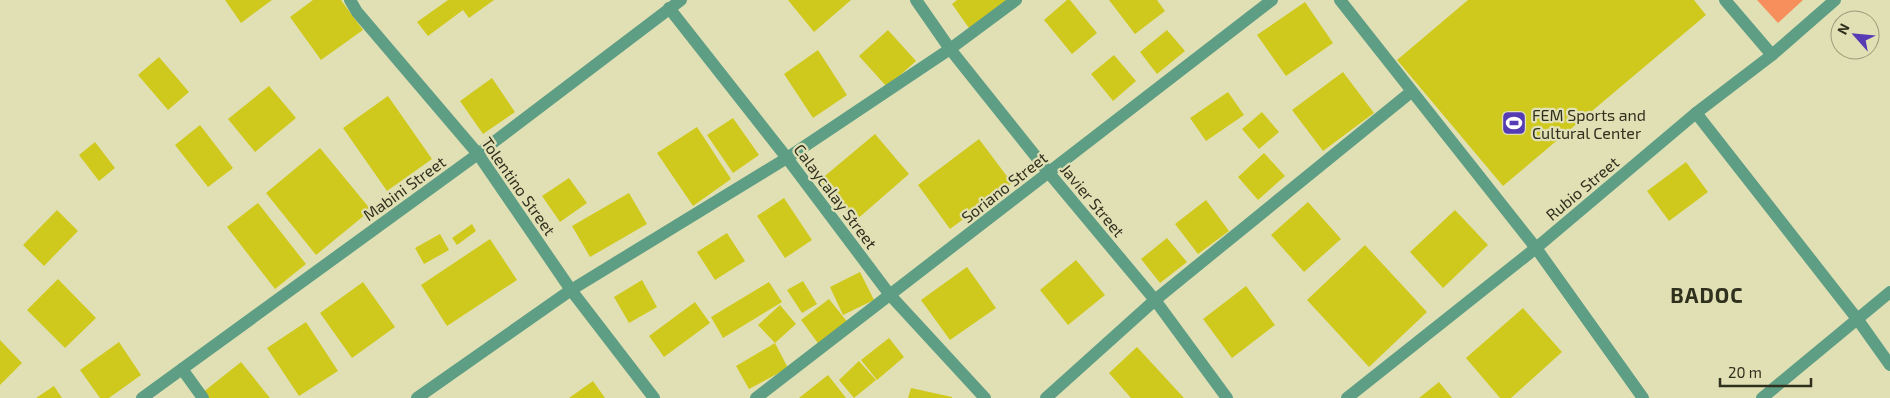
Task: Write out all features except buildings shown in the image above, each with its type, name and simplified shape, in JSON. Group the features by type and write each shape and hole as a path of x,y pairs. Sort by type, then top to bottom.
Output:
{"street":[{"name":"Tolentino Street","path":"350,0 357,12 478,154 571,290 654,398"},
{"name":"Mabini Street","path":"142,398 478,154 681,0"},
{"name":"Javier Street","path":"916,0 950,48 1049,173 1155,300 1228,398"},
{"path":"416,398 571,290 787,158 950,48 1016,0"},
{"name":"Soriano Street","path":"756,398 1272,0"},
{"path":"1340,0 1536,248 1643,398"},
{"path":"1725,0 1772,56"},
{"name":"Rubio Street","path":"1347,398 1536,248 1696,112 1772,56 1835,0"},
{"name":"Calaycalay Street","path":"669,8 787,158 890,295 985,398"},
{"path":"1046,398 1155,300 1411,92"},
{"path":"1696,112 1890,364"},
{"path":"1762,398 1890,292"},
{"path":"182,369 203,398"}],"shaded area":[{"path":"1757,0 1803,0 1778,23"}],"place":[{"name":"FEM Sports and Cultural Center","path":"1514,123"}],"district":[{"name":"BADOC","path":"1707,294"}]}
